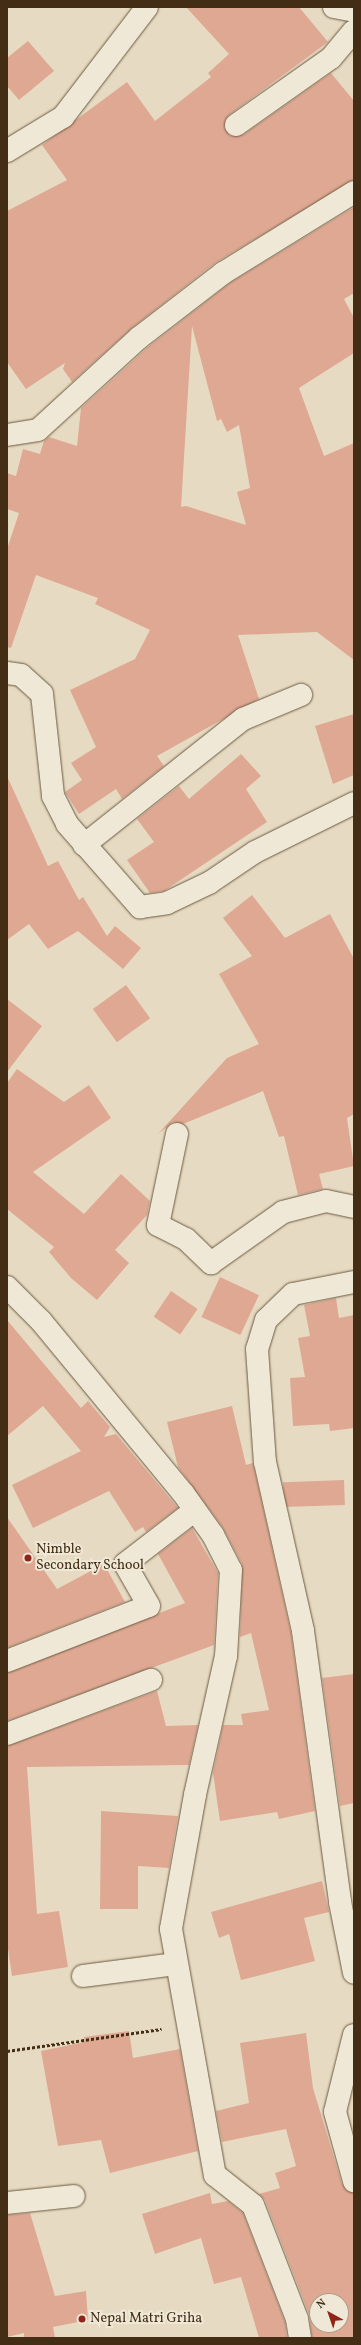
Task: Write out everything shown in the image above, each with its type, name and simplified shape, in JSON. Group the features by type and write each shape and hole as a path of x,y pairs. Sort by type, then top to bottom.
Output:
{"street":[{"path":"7,151 63,117 147,7"},
{"path":"334,7 354,11"},
{"path":"236,125 331,58 354,31"},
{"path":"7,435 38,430 140,337 223,273 354,192"},
{"path":"7,673 21,675 42,694 53,796 67,824 140,907 166,903 209,883 255,852 354,804"},
{"path":"84,845 243,719 301,695"},
{"path":"177,1134 158,1225 186,1239 211,1263 283,1212 326,1201 354,1207"},
{"path":"354,1282 293,1294 266,1320 258,1349 265,1462 303,1630 340,1902 354,1972"},
{"path":"7,1287 41,1321 195,1510 231,1570 226,1656 195,1795 171,1929 176,1964 215,2175 253,2205 298,2319 300,2338"},
{"path":"7,1661 149,1606 125,1564 195,1510"},
{"path":"7,1734 151,1680"},
{"path":"83,1976 176,1964"},
{"path":"354,2035 335,2112 354,2181"},
{"path":"7,2203 74,2196"}],"path":[{"path":"7,2051 188,2026"}],"building":[{"path":"186,7 299,7 328,42 229,115 224,127 230,136 243,135 331,73 354,101 354,180 215,263 132,328 72,382 63,369 65,363 26,389 7,362 7,211 67,180 42,145 127,82 155,121 211,77 208,73 229,54"},
{"path":"28,41 54,71 19,100 7,86 7,58"},
{"path":"354,207 354,293 344,299 354,318 354,353 299,388 324,456 354,443 354,660 317,632 238,635 259,699 157,756 164,766 122,799 116,789 79,814 65,792 82,780 71,763 96,747 70,690 135,659 150,630 95,604 98,598 36,575 11,648 7,647 7,549 19,513 7,509 7,473 16,476 23,449 40,454 44,441 49,437 77,446 81,408 148,347 230,283","holes":["192,326 217,421 221,419 227,432 239,425 250,488 237,492 246,525 186,506 181,507"]},
{"path":"354,714 354,775 333,784 315,726"},
{"path":"241,754 261,776 246,789 267,822 164,891 150,893 127,860 154,842 137,819 179,786 189,799"},
{"path":"7,776 48,866 58,861 79,900 83,897 107,936 115,926 141,948 123,969 78,931 48,949 29,924 7,940"},
{"path":"252,895 285,938 330,914 354,959 354,1114 347,1118 354,1166 319,1174 323,1189 298,1195 284,1136 279,1137 263,1091 183,1124 173,1122 158,1134 227,1058 259,1044 219,974 252,956 223,918"},
{"path":"126,985 150,1018 117,1042 93,1009"},
{"path":"7,999 42,1026 7,1072"},
{"path":"17,1069 64,1102 89,1085 111,1118 33,1172 84,1214 121,1174 150,1201 147,1215 115,1250 129,1263 97,1300 71,1278 49,1252 54,1247 7,1209 7,1083"},
{"path":"220,1277 259,1295 240,1335 201,1317"},
{"path":"171,1291 198,1309 180,1335 154,1317"},
{"path":"336,1298 339,1318 354,1315 354,1428 330,1431 329,1424 293,1426 290,1378 305,1377 298,1338 310,1336 304,1305"},
{"path":"7,1320 81,1408 88,1401 110,1427 104,1437 116,1434 178,1508 146,1532 143,1527 135,1532 109,1491 33,1528 12,1485 81,1451 43,1406 7,1436"},
{"path":"232,1406 246,1465 253,1463 291,1633 315,1811 279,1819 277,1812 220,1821 213,1773 223,1725 243,1725 241,1714 269,1710 251,1633 240,1637 242,1564 223,1528 178,1467 167,1422"},
{"path":"344,1480 345,1505 284,1507 283,1482"},
{"name":"Nimble Secondary School","path":"7,1517 57,1589 104,1564 125,1602 7,1648"},
{"path":"192,1528 218,1573 214,1645 7,1721 7,1673 185,1603 158,1554"},
{"path":"354,1674 354,1803 340,1806 322,1678"},
{"path":"157,1691 166,1726 198,1725 189,1765 27,1767 37,1914 59,1911 68,1967 12,1976 7,1942 7,1746"},
{"path":"101,1811 178,1816 169,1868 138,1866 138,1909 100,1909"},
{"path":"322,1881 329,1912 304,1918 315,1961 241,1980 229,1934 219,1938 211,1912"},
{"path":"129,2031 133,2058 180,2049 198,2151 110,2173 101,2140 58,2146 41,2051 84,2042 84,2037"},
{"path":"306,2033 313,2088 342,2184 354,2193 354,2338 312,2338 311,2333 349,2333 349,2293 309,2293 309,2314 265,2200 259,2194 280,2188 275,2173 296,2166 286,2129 222,2142 216,2111 249,2103 240,2043"},
{"path":"210,2193 212,2204 228,2201 243,2213 285,2322 287,2338 259,2338 241,2277 214,2284 201,2238 155,2254 142,2214"},
{"path":"30,2213 55,2296 86,2291 88,2320 53,2327 55,2338 24,2338 24,2333 7,2337 7,2215"}],"place":[{"name":"Nimble Secondary School","path":"28,1558"},
{"name":"Nepal Matri Griha","path":"82,2319"}]}
